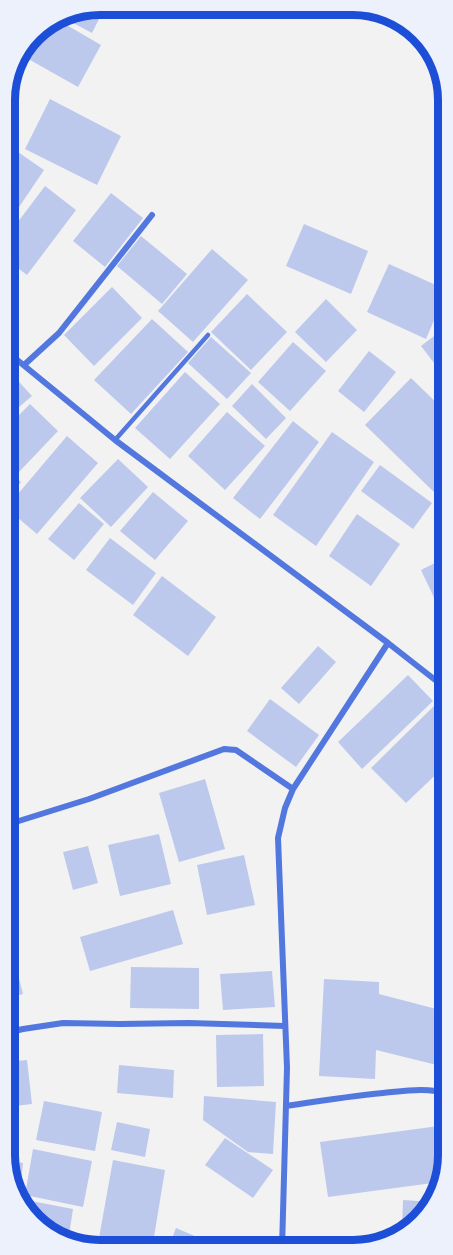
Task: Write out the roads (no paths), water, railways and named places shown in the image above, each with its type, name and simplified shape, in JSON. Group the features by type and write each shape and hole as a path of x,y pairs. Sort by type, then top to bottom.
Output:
{"street":[{"path":"24,365 59,333 152,215"},
{"path":"15,358 115,440 438,682"},
{"path":"282,1240 287,1068 278,838 285,808 293,789 388,643"},
{"path":"15,822 89,799 224,749 236,750 293,789"},
{"path":"15,1031 63,1023 285,1026"},
{"path":"286,1106 410,1090 438,1091"}],"lane":[{"path":"115,440 208,335"}]}
